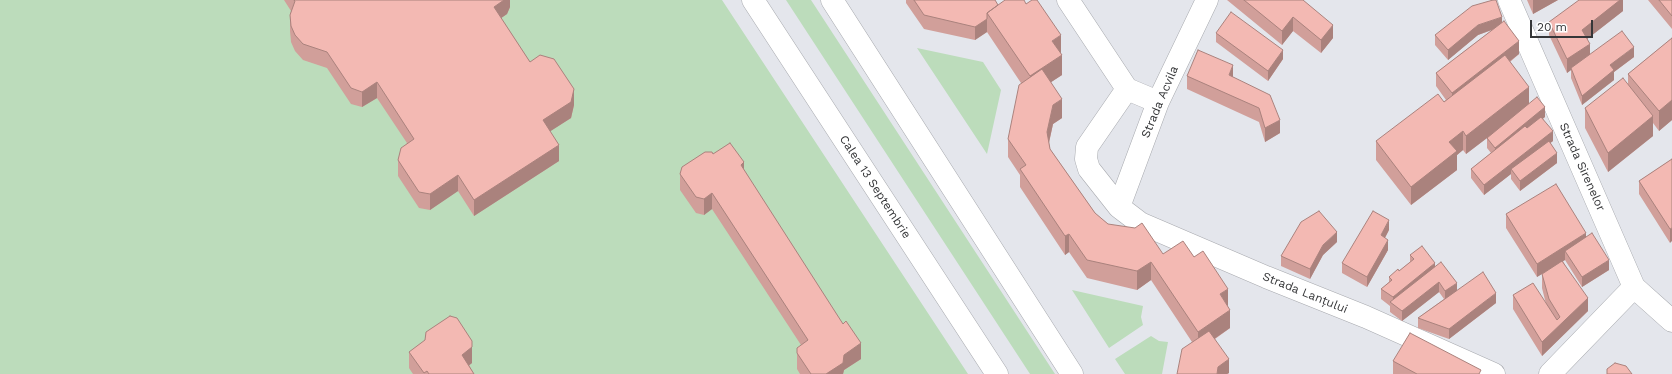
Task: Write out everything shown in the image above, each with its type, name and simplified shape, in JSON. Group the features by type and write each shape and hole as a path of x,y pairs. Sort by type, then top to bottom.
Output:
{"street":[{"name":"Calea 13 Septembrie","path":"753,0 997,374"},
{"path":"832,0 1072,374"},
{"path":"1068,0 1127,89 1158,102"},
{"name":"Strada Acvila","path":"1119,207 1158,102 1207,0"},
{"name":"Strada Sirenelor","path":"1509,0 1634,287 1672,321"},
{"name":"Strada Lanțului","path":"1127,89 1087,147 1086,159 1089,169 1119,207 1140,223 1259,274 1366,317 1494,374"},
{"path":"1550,374 1634,287"}],"green space":[{"path":"0,0 722,0 968,374 0,374"},
{"path":"786,0 811,0 1055,374 1030,374"},
{"path":"917,48 983,62 1001,90 987,154"},
{"path":"1072,290 1143,306 1141,317 1143,325 1109,348"},
{"path":"1151,336 1159,341 1168,342 1162,374 1125,374 1115,359"}],"building":[{"path":"294,0 504,0 494,7 530,62 540,55 554,59 574,89 571,102 543,120 559,145 474,200 458,175 430,194 419,192 398,160 401,148 414,139 377,82 362,92 351,88 327,52 303,44 295,35 291,26 290,15 295,1"},
{"path":"914,0 995,0 998,5 987,13 987,19 975,27 924,15"},
{"path":"1005,0 1024,0 1026,4 1032,0 1037,0 1061,35 1052,41 1062,55 1030,76 987,13"},
{"path":"1244,0 1303,0 1333,25 1321,40 1293,17 1282,31"},
{"path":"1496,0 1502,17 1478,25 1448,50 1435,35 1472,6"},
{"path":"1579,0 1620,0 1582,30 1590,44 1567,59 1549,22"},
{"path":"1659,0 1672,0 1672,16"},
{"path":"1231,12 1283,50 1268,71 1216,33"},
{"path":"1504,21 1519,41 1452,93 1436,73"},
{"path":"1622,31 1634,47 1610,65 1614,70 1582,96 1571,68"},
{"path":"1672,38 1672,100 1659,111 1628,74"},
{"path":"1198,50 1233,65 1229,75 1270,95 1280,120 1265,128 1259,108 1187,76"},
{"path":"1505,55 1529,87 1466,136 1463,131 1449,142 1457,151 1411,187 1376,141 1438,94 1444,102"},
{"path":"1042,69 1062,99 1053,105 1047,132 1050,149 1095,213 1108,224 1135,228 1142,223 1163,254 1183,241 1194,257 1203,251 1228,289 1220,294 1230,310 1198,332 1151,262 1137,271 1087,260 1069,234 1065,236 1020,169 1026,165 1008,139 1019,85"},
{"path":"1623,78 1653,116 1608,153 1585,108"},
{"path":"1537,97 1545,107 1495,148 1487,138"},
{"path":"1541,117 1553,131 1484,185 1471,169 1525,126 1527,128"},
{"path":"1549,141 1557,153 1520,181 1511,169"},
{"path":"730,143 744,162 741,165 843,324 846,321 861,343 844,355 843,363 826,374 811,374 797,353 797,348 808,340 712,193 704,199 696,197 680,174 682,167 705,152 712,152 713,154"},
{"path":"1672,159 1672,228 1670,229 1639,181"},
{"path":"1556,184 1586,233 1537,264 1506,214"},
{"path":"1319,211 1337,232 1323,245 1310,269 1281,256 1301,222"},
{"path":"1373,211 1389,220 1381,235 1388,240 1367,277 1342,263"},
{"path":"1592,233 1609,260 1582,277 1565,251"},
{"path":"1422,246 1435,263 1393,297 1381,289 1392,280 1389,277 1398,269 1399,271 1414,259 1410,255"},
{"path":"1562,261 1588,298 1542,342 1513,295 1533,283 1557,320 1560,317 1549,299 1542,274"},
{"path":"1441,262 1457,283 1445,291 1439,282 1402,311 1390,302"},
{"path":"1483,272 1496,293 1449,329 1418,318"},
{"path":"450,316 457,318 472,341 472,347 462,355 474,374 429,374 427,371 424,373 409,352 425,340 426,332"},
{"path":"1209,331 1229,359 1218,367 1217,374 1177,374 1182,349"},
{"path":"1410,333 1481,370 1479,374 1417,374 1393,361"},
{"path":"1615,363 1626,366 1632,374 1607,374 1607,369"}]}
